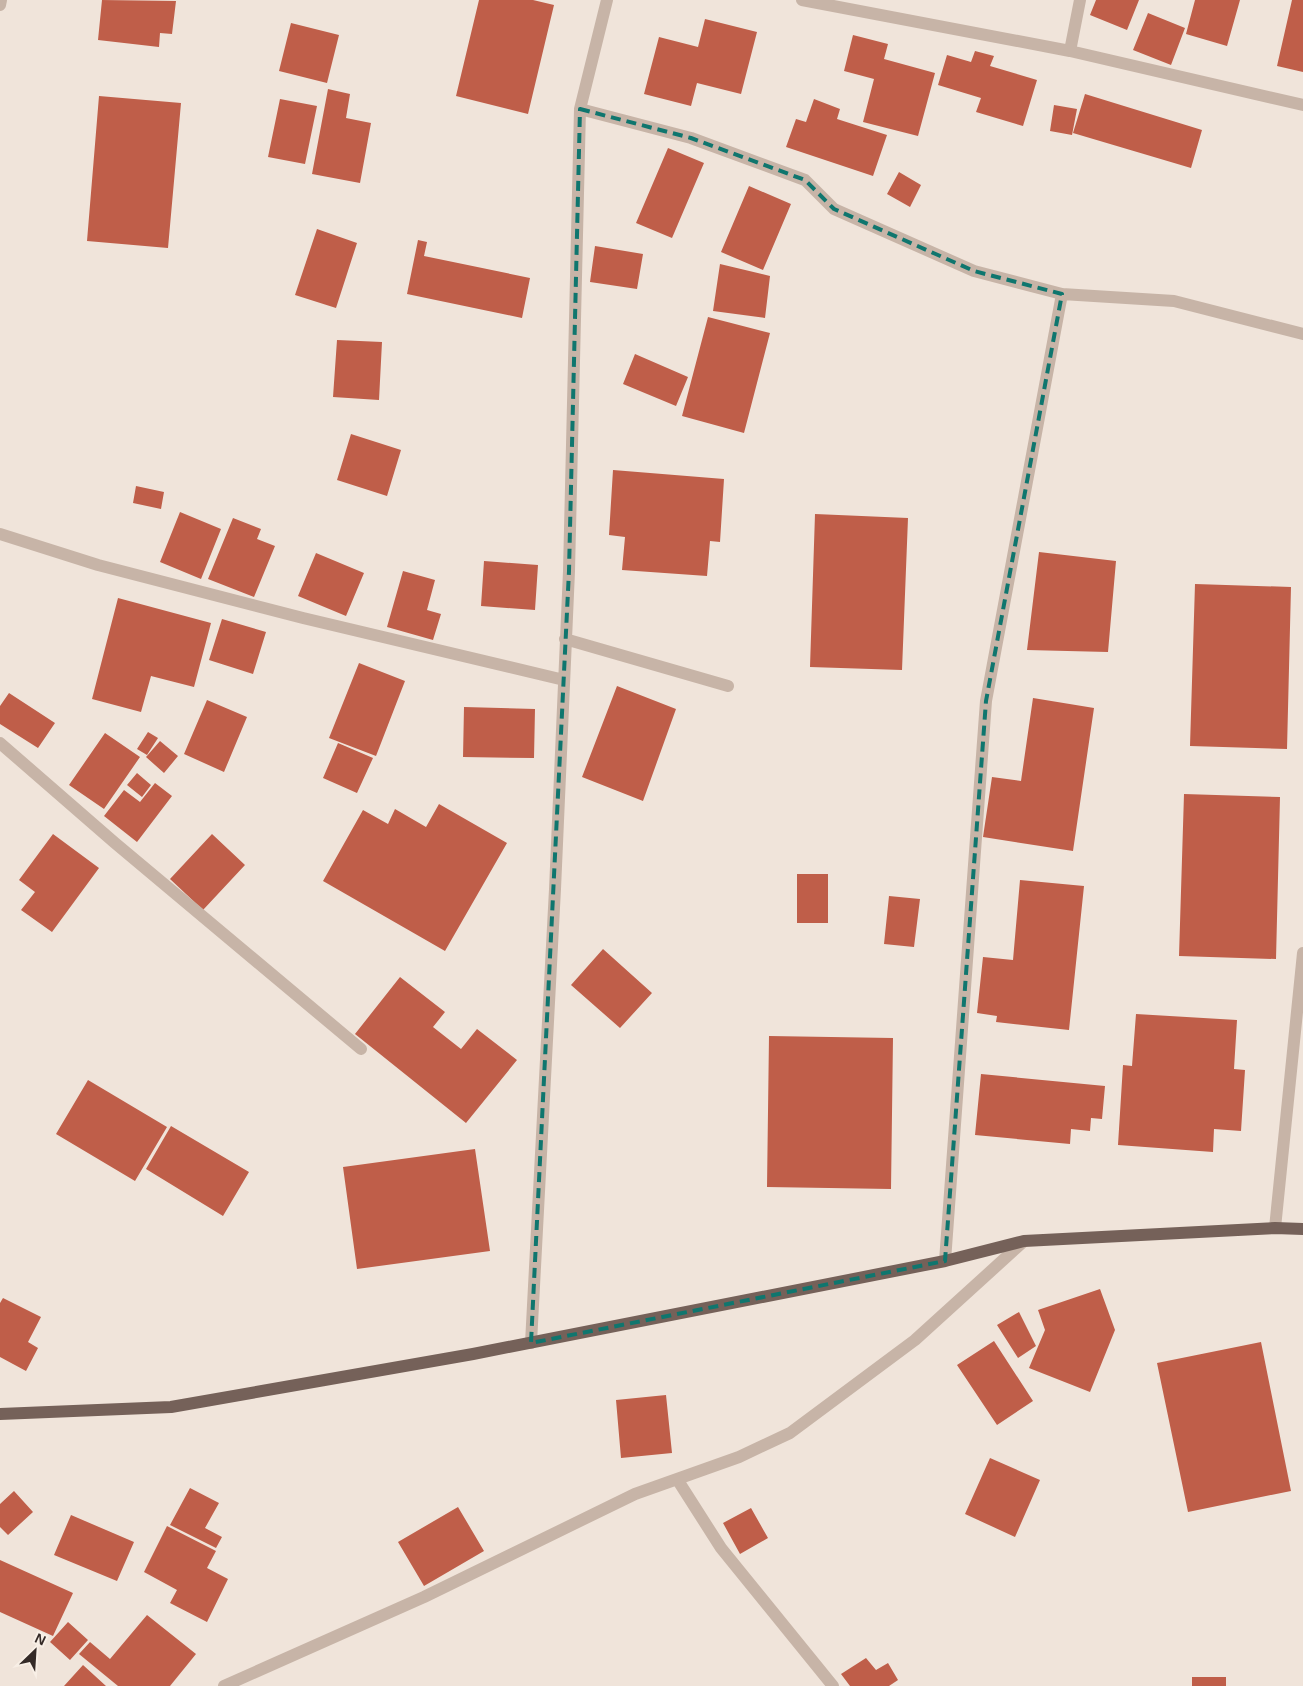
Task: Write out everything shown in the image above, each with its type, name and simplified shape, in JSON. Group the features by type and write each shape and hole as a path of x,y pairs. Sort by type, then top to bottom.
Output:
{"main road":[{"path":"0,1414 171,1408 531,1343 946,1261 1024,1241 1275,1228 1303,1229"}],"street":[{"path":"0,5 1,0"},
{"path":"531,1343 566,639 580,109 606,0"},
{"path":"802,0 1070,51 1303,105"},
{"path":"1070,51 1080,0"},
{"path":"580,109 691,138 805,180 834,209 974,271 1062,294 1174,301 1303,334"},
{"path":"946,1261 986,701 1062,294"},
{"path":"0,534 98,565 303,618 564,680"},
{"path":"566,639 728,686"},
{"path":"0,743 123,849 362,1049"},
{"path":"1275,1228 1303,953"},
{"path":"224,1686 424,1598 635,1494 739,1457 790,1433 914,1340 1024,1241"},
{"path":"677,1480 721,1548 833,1686"}],"highlighted area":[{"path":"580,109 691,138 805,180 834,209 974,271 1062,294 986,701 945,1261 531,1343 569,571"}],"building":[{"path":"102,0 176,1 172,34 160,33 159,47 98,40"},
{"path":"479,0 533,0 554,5 528,114 456,96"},
{"path":"1096,0 1139,0 1127,30 1090,15"},
{"path":"1195,0 1240,0 1227,46 1186,34"},
{"path":"1292,0 1303,0 1303,72 1277,66"},
{"path":"1148,13 1185,28 1171,65 1133,50"},
{"path":"705,19 757,32 741,94 697,83 691,106 644,94 659,37 698,47"},
{"path":"291,23 339,35 327,83 279,71"},
{"path":"853,35 888,44 884,59 935,73 918,136 863,122 874,79 844,71"},
{"path":"975,51 994,56 990,66 1037,80 1023,126 976,112 981,98 938,85 947,55 971,62"},
{"path":"328,89 350,94 346,118 371,123 360,183 312,174"},
{"path":"1085,94 1202,130 1191,168 1073,133"},
{"path":"99,96 181,103 168,248 87,241"},
{"path":"280,99 317,106 305,164 268,157"},
{"path":"814,99 840,109 837,119 887,135 873,176 786,147 796,119 806,122"},
{"path":"1054,105 1077,109 1072,135 1050,131"},
{"path":"668,148 704,163 672,238 636,223"},
{"path":"899,172 921,185 910,207 887,194"},
{"path":"749,186 791,204 763,270 721,252"},
{"path":"317,229 357,243 336,308 295,295"},
{"path":"418,240 427,242 424,256 530,278 522,318 407,294"},
{"path":"595,246 643,254 637,289 590,282"},
{"path":"720,264 770,276 765,318 713,311"},
{"path":"708,317 770,333 744,433 682,416"},
{"path":"337,340 382,342 379,400 333,397"},
{"path":"635,354 688,377 676,406 623,384"},
{"path":"351,434 401,450 387,496 337,480"},
{"path":"613,470 724,479 720,542 710,541 707,576 622,570 625,537 609,535"},
{"path":"136,486 164,492 161,509 133,503"},
{"path":"180,512 221,529 201,579 160,562"},
{"path":"815,514 908,518 902,670 810,667"},
{"path":"233,518 261,529 257,539 275,546 254,597 208,579"},
{"path":"1039,552 1116,561 1108,652 1027,650"},
{"path":"316,553 364,573 346,616 298,596"},
{"path":"484,561 538,565 535,610 481,606"},
{"path":"403,571 435,580 427,610 441,614 433,640 387,627"},
{"path":"1195,584 1291,587 1287,749 1190,746"},
{"path":"118,598 211,623 194,687 151,676 141,712 92,699"},
{"path":"222,619 266,632 253,674 209,660"},
{"path":"359,663 405,681 376,756 329,738"},
{"path":"617,686 676,709 643,801 582,777"},
{"path":"9,693 55,723 38,748 0,724 0,706"},
{"path":"1033,698 1094,708 1073,851 983,837 992,777 1021,781"},
{"path":"207,700 247,717 224,772 184,754"},
{"path":"464,707 535,709 534,758 463,757"},
{"path":"148,732 158,738 147,755 137,749"},
{"path":"105,733 140,757 104,809 69,785"},
{"path":"160,741 178,756 164,773 146,757"},
{"path":"338,743 373,758 357,793 323,778"},
{"path":"137,773 151,785 142,797 127,785"},
{"path":"155,783 172,796 137,842 104,816 124,790 140,802"},
{"path":"1184,794 1280,797 1276,959 1179,956"},
{"path":"439,804 507,843 445,951 323,881 363,810 388,824 395,809 426,827"},
{"path":"53,834 99,868 52,932 21,910 35,892 19,880"},
{"path":"212,834 245,865 203,910 170,879"},
{"path":"797,874 828,874 828,923 797,923"},
{"path":"1020,880 1084,886 1069,1030 996,1022 997,1016 977,1013 983,957 1013,960"},
{"path":"889,896 920,899 914,947 884,944"},
{"path":"603,949 652,993 620,1028 571,985"},
{"path":"400,977 445,1012 433,1027 461,1049 477,1029 517,1060 466,1123 355,1034"},
{"path":"1136,1014 1237,1020 1234,1069 1245,1070 1241,1131 1214,1129 1213,1152 1118,1145 1123,1065 1132,1066"},
{"path":"769,1036 893,1038 891,1189 767,1187"},
{"path":"981,1074 1105,1086 1102,1119 1091,1118 1090,1131 1071,1129 1070,1144 975,1135"},
{"path":"88,1080 167,1127 135,1181 56,1134"},
{"path":"171,1126 249,1172 223,1216 146,1169"},
{"path":"475,1149 490,1251 357,1269 343,1167"},
{"path":"1100,1289 1115,1330 1090,1392 1029,1368 1045,1330 1038,1310"},
{"path":"3,1298 41,1317 28,1342 38,1348 26,1371 0,1357 0,1303"},
{"path":"1019,1312 1036,1346 1018,1358 997,1325"},
{"path":"994,1341 1033,1401 997,1425 957,1365"},
{"path":"1261,1342 1291,1491 1188,1512 1157,1363"},
{"path":"666,1395 672,1453 621,1458 616,1400"},
{"path":"990,1458 1040,1480 1015,1537 965,1514"},
{"path":"190,1488 219,1503 205,1528 222,1537 216,1548 170,1525"},
{"path":"14,1491 33,1512 8,1535 0,1527 0,1504"},
{"path":"458,1507 484,1551 424,1586 398,1542"},
{"path":"751,1508 768,1538 740,1554 723,1523"},
{"path":"71,1515 134,1542 117,1581 54,1555"},
{"path":"167,1526 216,1551 207,1568 228,1579 207,1622 170,1603 177,1590 144,1572"},
{"path":"0,1560 73,1593 53,1636 0,1612"},
{"path":"147,1615 196,1654 170,1686 118,1686 79,1654 90,1642 110,1659"},
{"path":"68,1622 88,1640 70,1660 50,1642"},
{"path":"866,1658 876,1670 888,1663 898,1680 889,1686 850,1686 841,1674"},
{"path":"83,1665 106,1686 64,1686"},
{"path":"1192,1677 1226,1677 1226,1686 1192,1686"}]}
